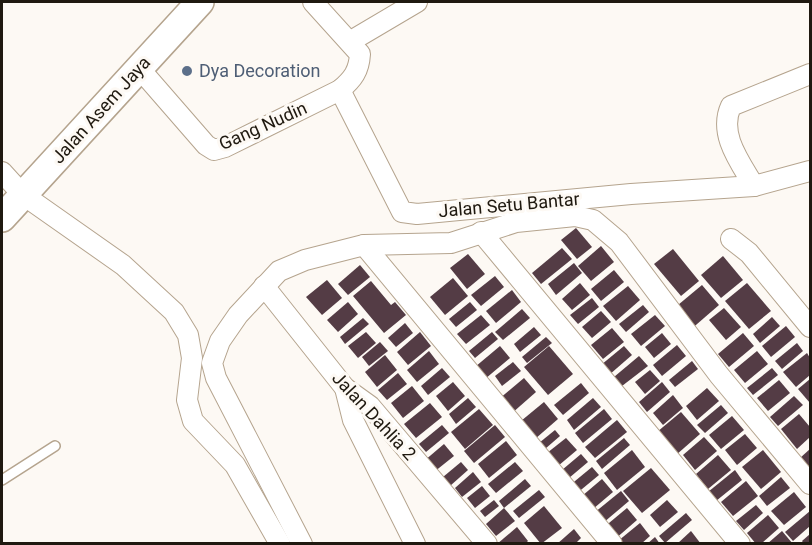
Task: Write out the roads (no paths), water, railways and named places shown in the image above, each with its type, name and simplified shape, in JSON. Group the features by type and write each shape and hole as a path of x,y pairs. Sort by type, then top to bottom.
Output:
{"main road":[{"name":"Jalan Asem Jaya","path":"2,218 200,2"}],"street":[{"path":"313,2 334,27 356,47 417,2"},
{"name":"Gang Nudin","path":"139,68 206,145 214,150 340,90 353,78 359,67 356,47"},
{"path":"810,74 731,106 726,117 731,147 754,186 810,171"},
{"name":"Jalan Setu Bantar","path":"340,90 402,212 417,214 631,194 754,186"},
{"path":"2,172 22,194 123,265 174,312 188,335 192,358 187,400 193,421 235,465 280,543"},
{"path":"302,543 216,378 212,363 220,341 264,286 279,271 305,260 364,245 451,243 516,222 555,216 575,216 593,220 619,242 719,375 810,484"},
{"path":"481,232 740,543"},
{"path":"731,239 743,247 810,327"},
{"path":"364,245 612,543"},
{"name":"Jalan Dahlia 2","path":"264,286 345,388 370,406 487,543"},
{"path":"345,388 353,420 415,543"}],"lane":[{"path":"2,480 55,446"}],"place":[{"name":"Dya Decoration","path":"187,71"}]}
